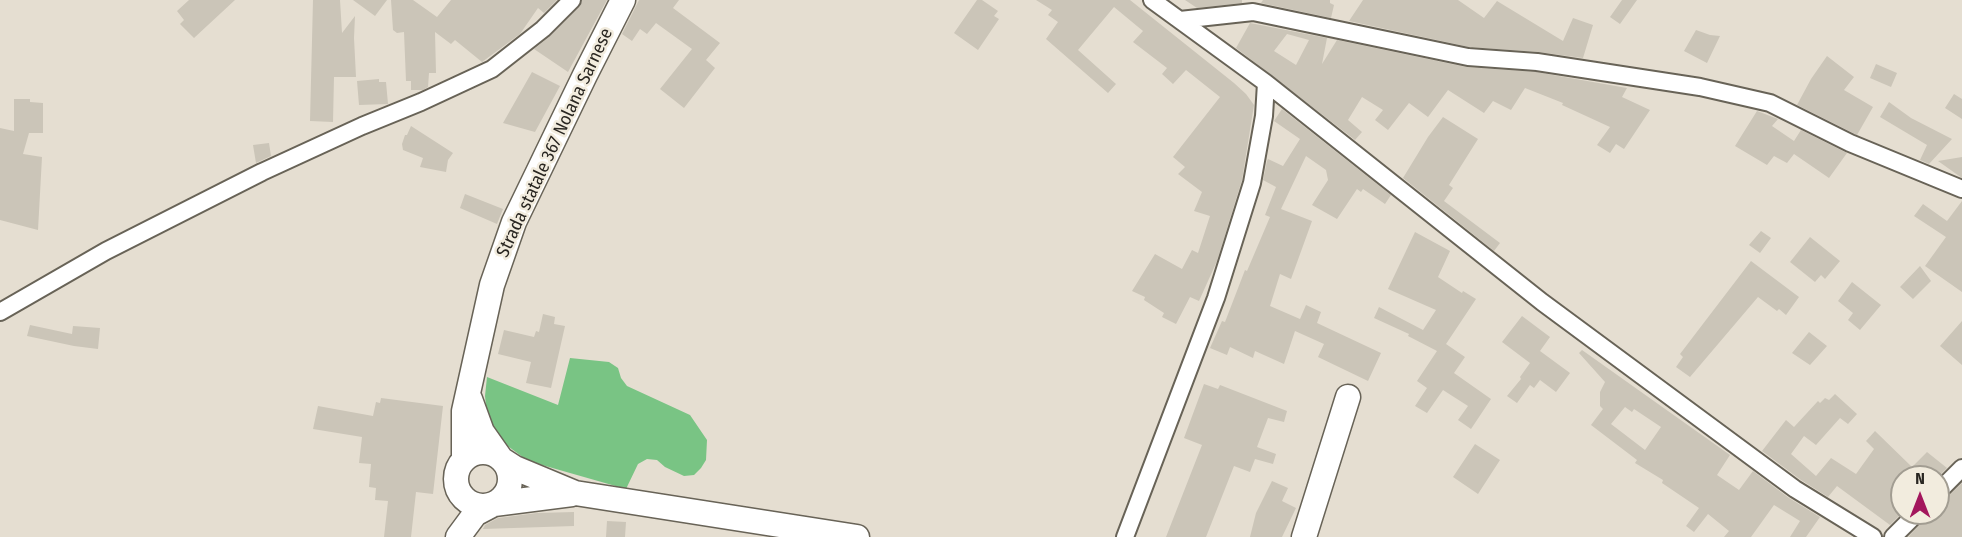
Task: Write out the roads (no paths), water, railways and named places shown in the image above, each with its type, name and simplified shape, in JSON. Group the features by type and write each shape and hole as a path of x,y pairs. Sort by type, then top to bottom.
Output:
{"main road":[{"name":"Strada statale 367 Nolana Sarnese","path":"464,460 464,411 492,285 514,222 623,0"},
{"path":"458,537 475,514 494,504 506,494 509,487 509,472 482,432 468,394"},
{"path":"1304,537 1348,397"},
{"path":"451,537 457,472 464,460 486,452 515,468 575,493 850,537"},
{"path":"457,486 465,499 471,503 486,506 575,493"}],"street":[{"path":"0,312 106,251 271,168 492,69 543,29 572,0"},
{"path":"1152,0 1266,83 1542,302 1795,489 1873,537"},
{"path":"1180,20 1253,12 1468,57 1537,62 1700,87 1770,103 1850,143 1962,189"},
{"path":"1125,537 1216,298 1252,183 1264,116 1266,83"},
{"path":"1950,480 1962,468"},
{"path":"1893,537 1905,525"}]}
